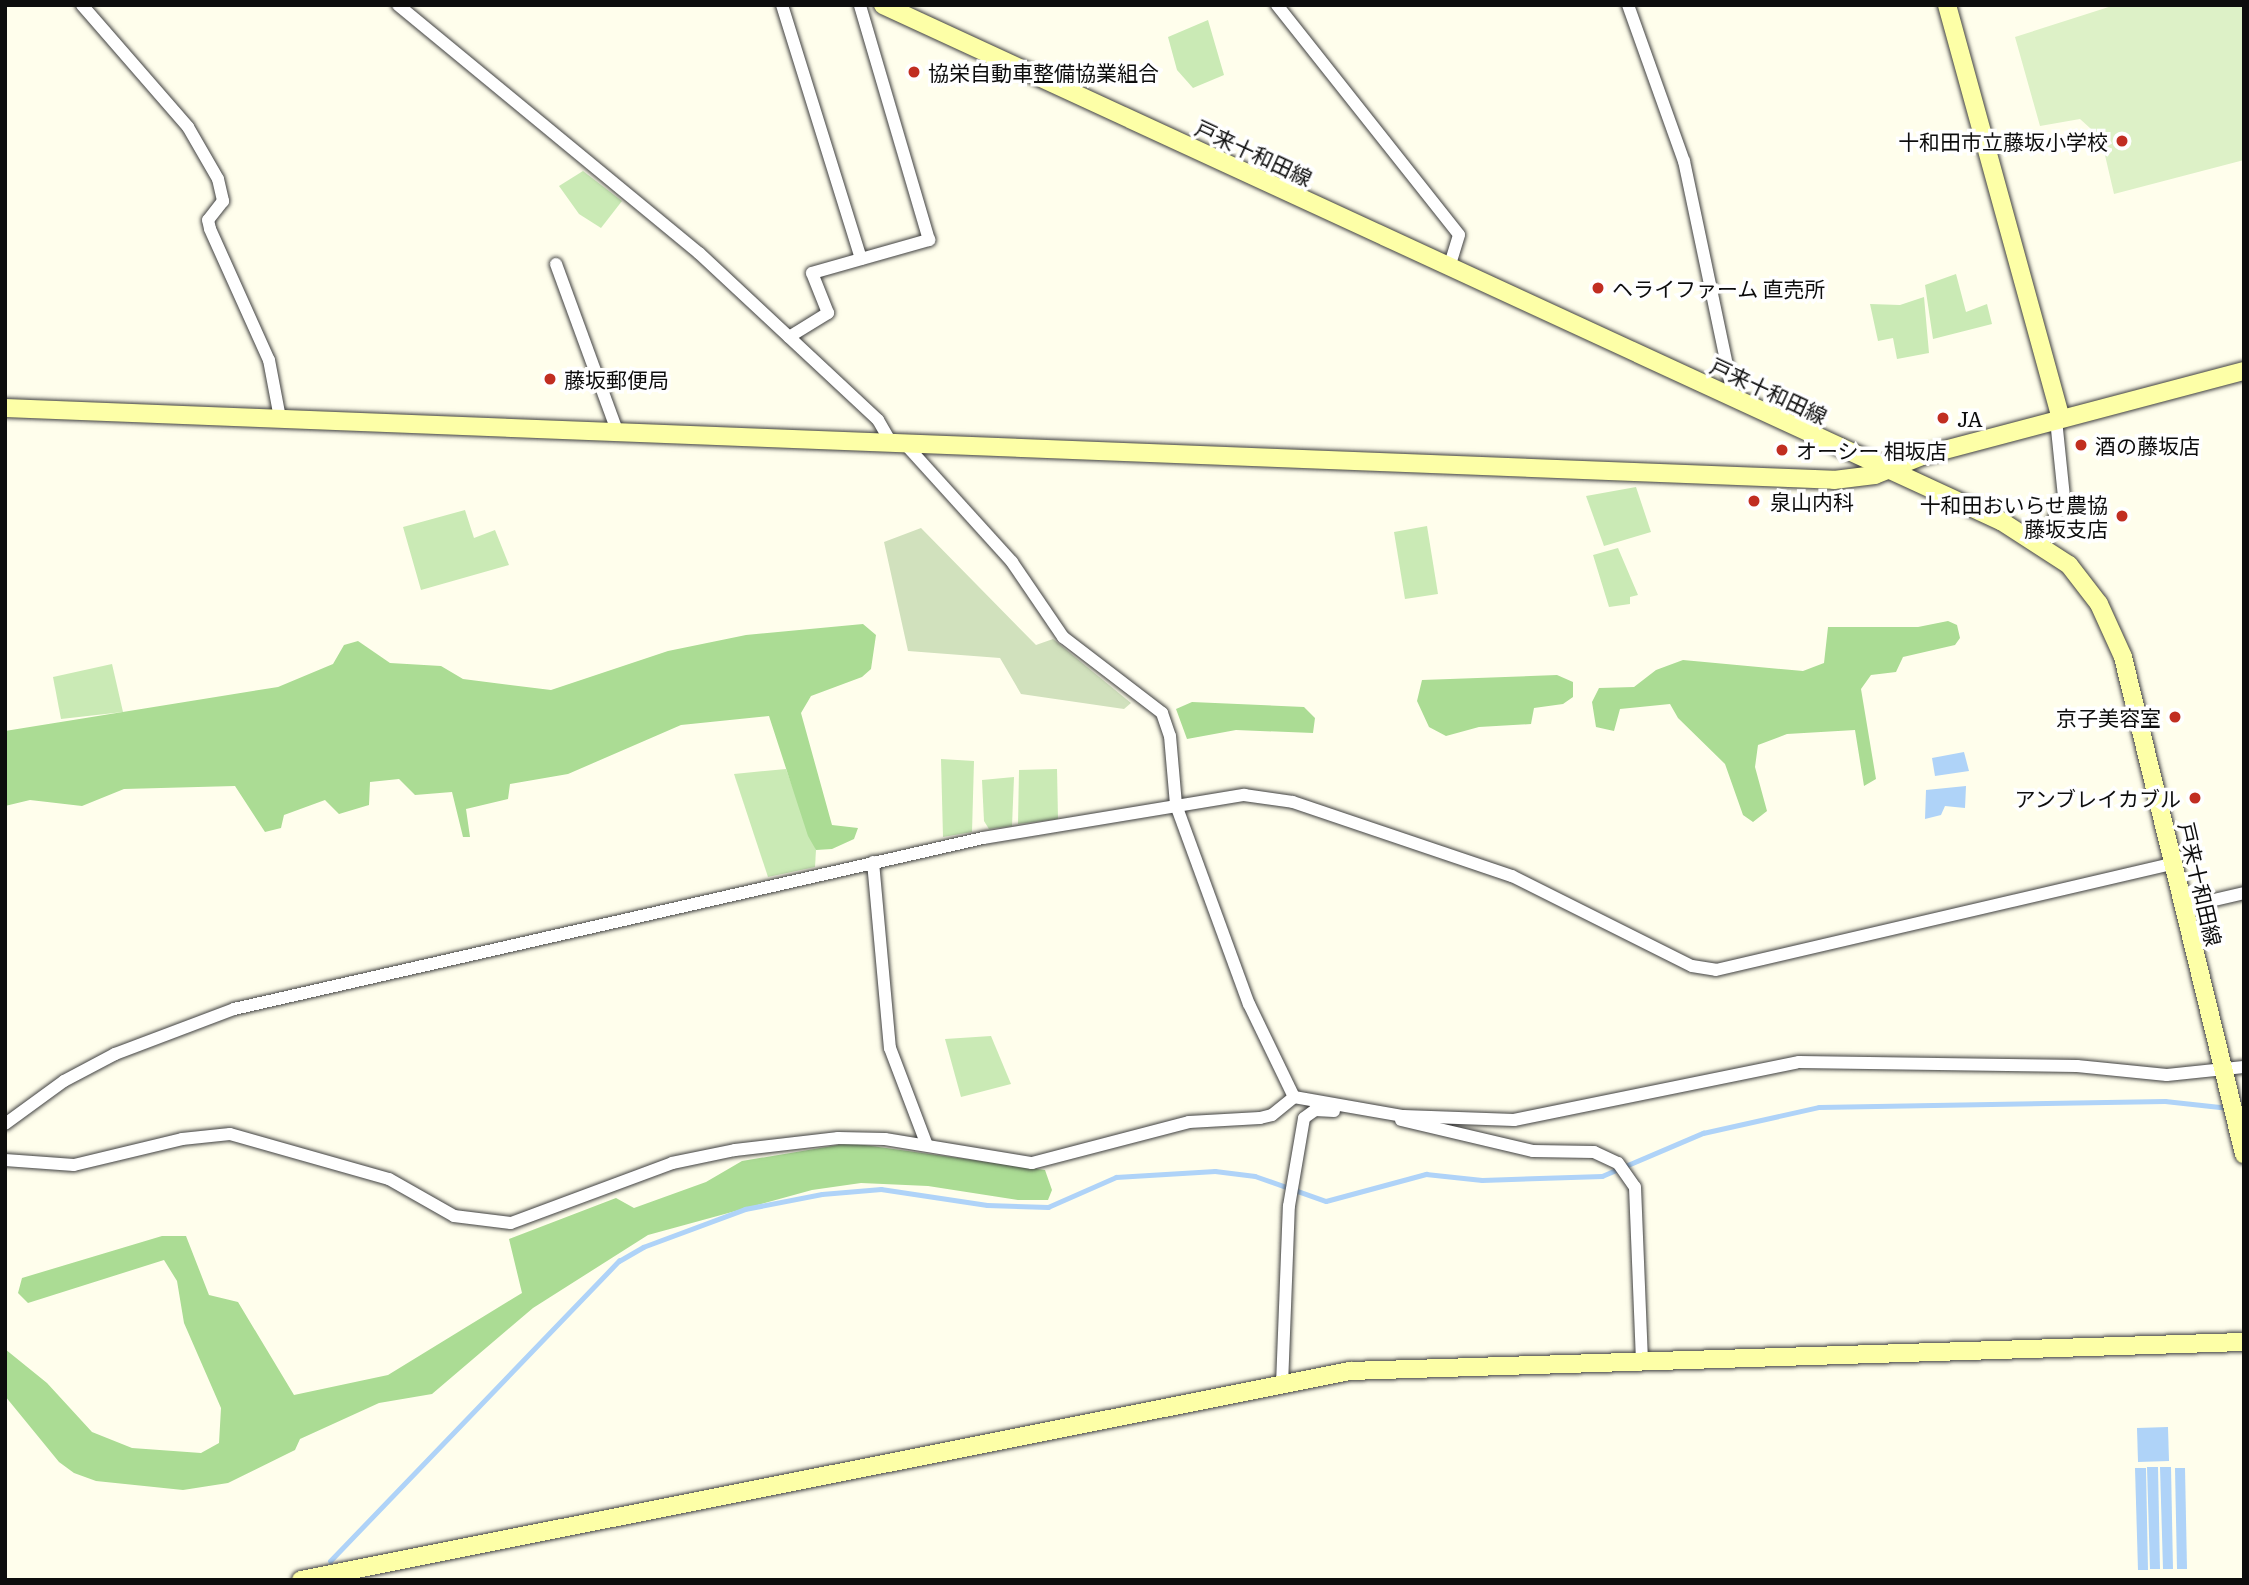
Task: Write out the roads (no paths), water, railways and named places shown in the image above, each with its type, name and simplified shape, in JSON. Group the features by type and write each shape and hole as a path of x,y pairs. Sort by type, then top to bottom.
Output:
{"street":[{"path":"82,5 188,127 218,179 223,201 208,220 210,229 269,360 279,418"},
{"path":"398,5 699,253 878,420 1012,562 1063,637 1162,713 1170,736 1176,805 1249,1004 1294,1097"},
{"path":"782,5 861,259"},
{"path":"789,337 828,313 812,273 929,240 860,5"},
{"path":"1277,5 1459,235 1450,268"},
{"path":"1628,5 1684,162 1734,399"},
{"path":"1947,5 2058,419 2064,497 2042,545"},
{"name":"戸来十和田線","path":"890,7 1891,470 2042,545 2086,584 2112,628 2140,722 2244,1154"},
{"path":"556,264 618,433"},
{"path":"5,408 1834,480 1891,470 1922,456 2244,371"},
{"path":"5,1124 64,1082 115,1054 234,1009 647,918 873,862 1176,805 1244,795 1293,802 1513,876 1692,966 1716,970 2173,864"},
{"path":"873,862 890,1048 926,1143"},
{"path":"2184,907 2244,892"},
{"path":"1294,1097 1396,1115 1514,1120 1799,1062 1832,1059 2113,1067 2167,1075 2222,1066 2244,1067"},
{"path":"5,1160 74,1165 182,1139 230,1134 389,1179 463,1219 511,1223 695,1157 838,1139 926,1143 1032,1163 1189,1122 1272,1115 1294,1097"},
{"path":"1282,1385 1292,1188 1308,1114 1351,1108"},
{"path":"1396,1115 1416,1126 1533,1151 1594,1152 1622,1167 1635,1187 1642,1362"},
{"path":"301,1580 1350,1371 2244,1342"}],"water":[{"path":"1964,752 1969,771 1935,776 1932,758"},
{"path":"1966,786 1965,808 1945,806 1941,815 1925,819 1926,790"},
{"path":"2168,1427 2169,1461 2138,1462 2137,1428"},
{"path":"2147,1467 2158,1467 2160,1569 2150,1569"},
{"path":"2160,1467 2171,1467 2173,1569 2163,1569"},
{"path":"2135,1468 2146,1468 2148,1570 2138,1570"},
{"path":"2175,1468 2185,1468 2187,1569 2177,1569"}],"waterway":[{"path":"330,1561 619,1261 643,1247 745,1209 822,1194 881,1189 987,1205 1048,1207 1116,1177 1215,1171 1255,1176 1326,1201 1426,1174 1482,1180 1602,1176 1703,1133 1819,1107 2165,1101 2229,1108"}],"place":[{"name":"協栄自動車整備協業組合","path":"914,72"},
{"name":"十和田市立藤坂小学校","path":"2122,141"},
{"name":"ヘライファーム 直売所","path":"1598,288"},
{"name":"藤坂郵便局","path":"550,379"},
{"name":"JA","path":"1943,418"},
{"name":"酒の藤坂店","path":"2081,445"},
{"name":"オーシー 相坂店","path":"1782,450"},
{"name":"泉山内科","path":"1754,501"},
{"name":"十和田おいらせ農協 藤坂支店","path":"2122,516"},
{"name":"京子美容室","path":"2175,717"},
{"name":"アンブレイカブル","path":"2195,798"}]}
